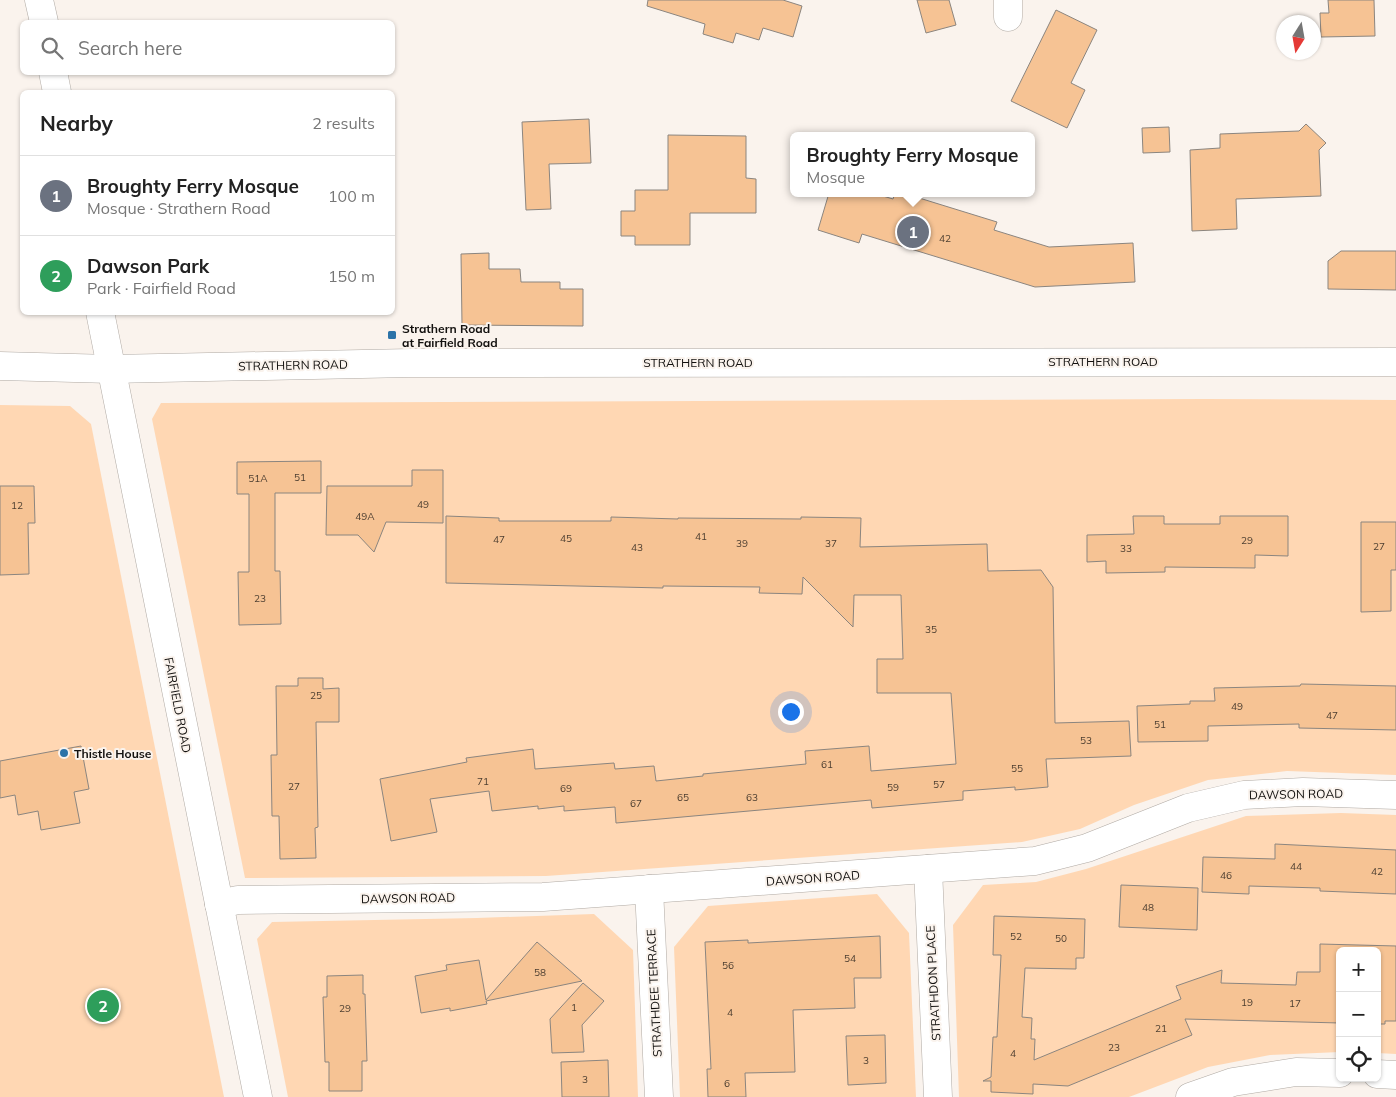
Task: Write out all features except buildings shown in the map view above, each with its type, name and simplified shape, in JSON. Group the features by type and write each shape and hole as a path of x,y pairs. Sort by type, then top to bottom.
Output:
{"street":[{"path":"39,0 44,20"},
{"path":"54,75 57,90"},
{"name":"FAIRFIELD ROAD","path":"101,315 258,1097"},
{"name":"STRATHERN ROAD","path":"0,366 111,369 430,363 1396,362"},
{"name":"DAWSON ROAD","path":"219,904 238,900 543,896 1035,861 1088,848 1188,808 1244,795 1303,792 1396,795"},
{"name":"STRATHDON PLACE","path":"928,869 938,1097"},
{"name":"STRATHDEE TERRACE","path":"649,889 659,1097"},
{"path":"1190,1097 1233,1082 1296,1072 1336,1073"},
{"path":"1381,1074 1396,1075"}],"shaded area":[{"path":"1396,400 1396,775 1287,771 1208,780 1134,805 1080,829 1022,842 546,876 245,878 152,419 161,403"},
{"path":"0,405 70,406 91,424 224,1097 0,1097"},
{"path":"1341,813 1396,815 1396,1054 1381,1053 1381,947 1336,947 1336,1052 1270,1055 1208,1067 1129,1097 959,1097 953,925 983,885 1036,882 1086,869 1246,816"},
{"path":"877,894 909,933 916,1097 680,1097 674,947 708,906"},
{"path":"594,914 633,950 638,1097 288,1097 257,939 272,922"}],"place":[{"name":"Broughty Ferry Mosque","path":"913,232"},
{"name":"Strathern Road at Fairfield Road","path":"392,335"},
{"name":"Thistle House","path":"64,753"},
{"name":"Dawson Park","path":"103,1006"}]}
